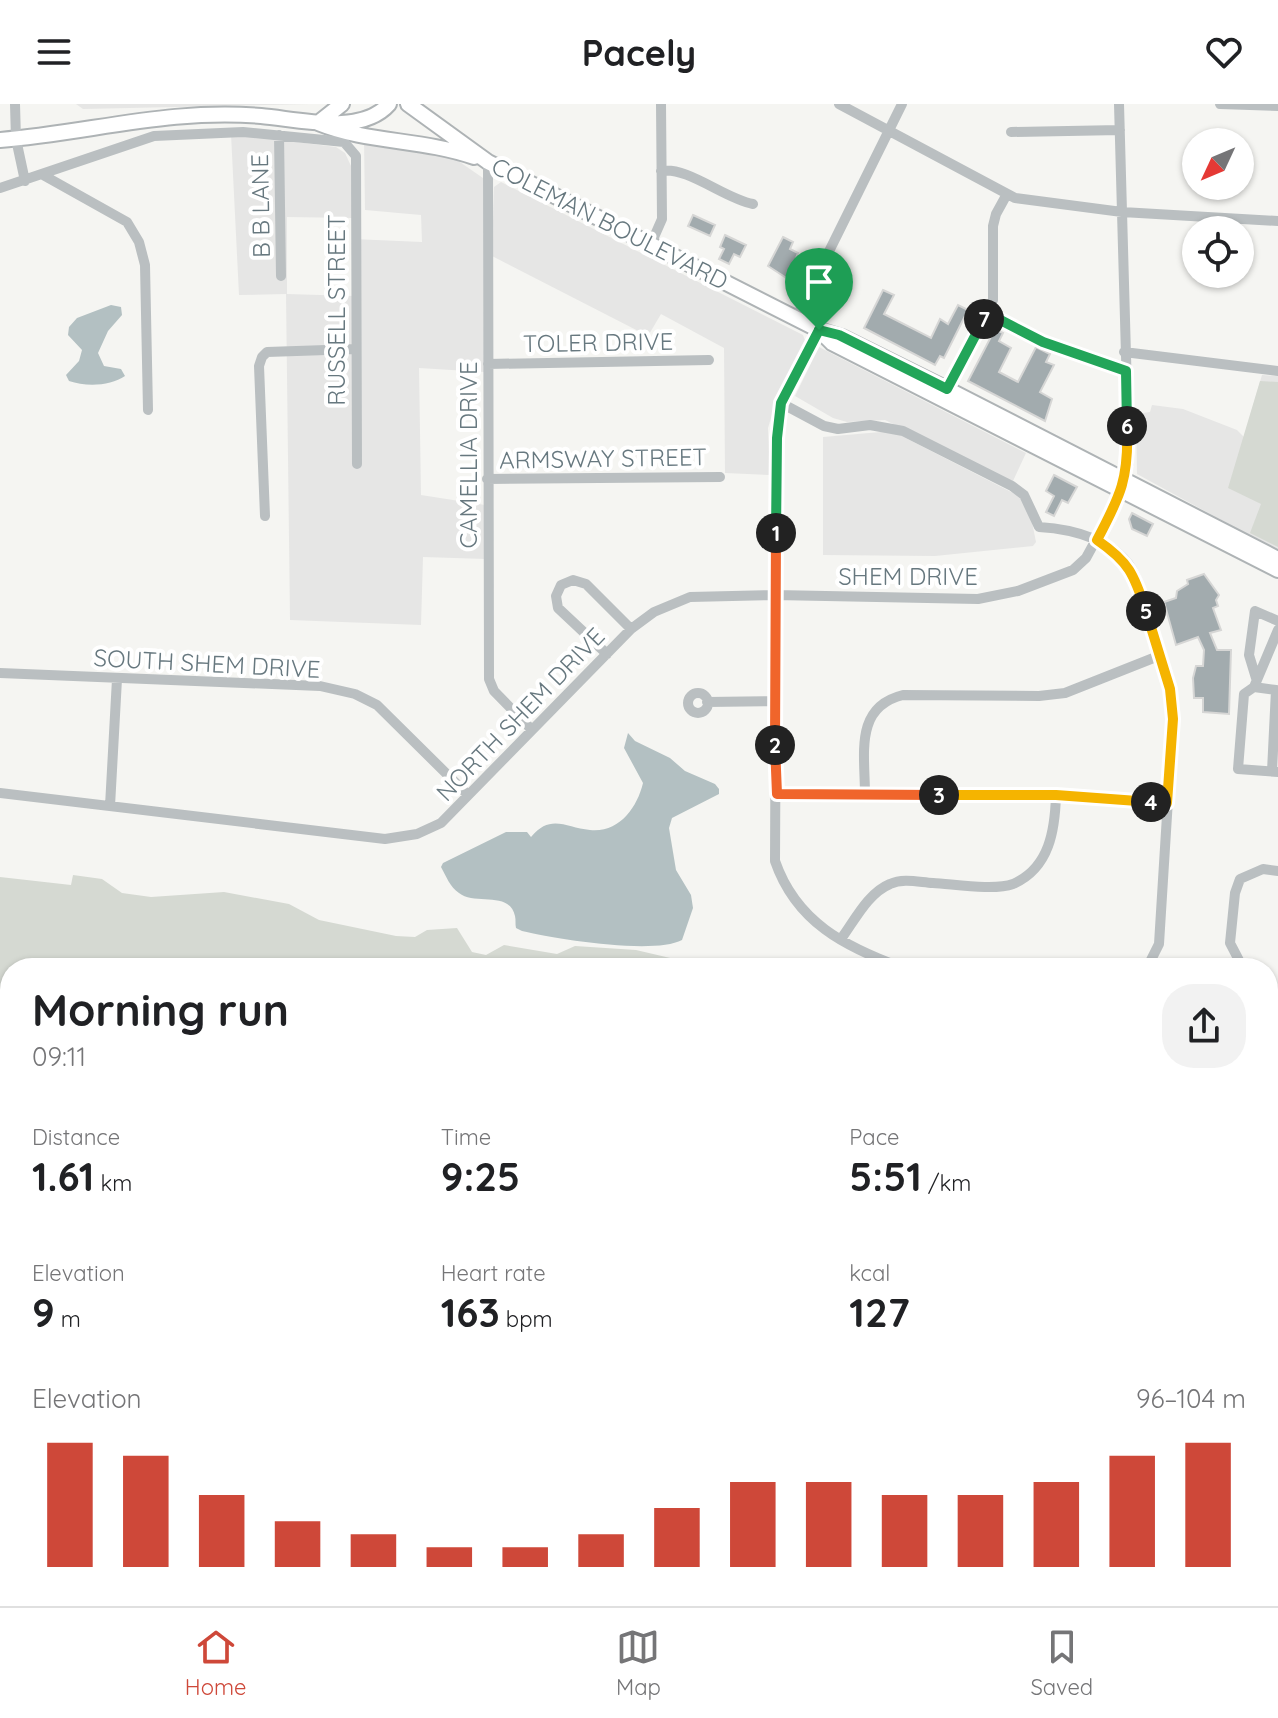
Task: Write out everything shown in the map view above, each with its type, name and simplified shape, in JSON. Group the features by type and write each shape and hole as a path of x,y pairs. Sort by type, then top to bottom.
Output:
{"main road":[{"path":"318,123 342,104"},
{"path":"0,140 193,114 261,116 318,123 365,119 389,104"},
{"name":"COLEMAN BOULEVARD","path":"408,104 488,162 819,330 839,335 947,389 1278,570"},
{"path":"318,123 343,133 457,151 488,162"},
{"name":"COLEMAN BOULEVARD","path":"819,330 832,343 1038,447 1122,485"},
{"path":"1122,485 1205,521 1278,559"}],"street":[{"path":"15,104 16,139 25,181"},
{"path":"651,244 662,219 661,104"},
{"path":"839,104 1007,194 1032,202 1122,212 1278,221"},
{"path":"796,318 902,104"},
{"name":"SHEM DRIVE","path":"775,595 978,599 1018,591 1073,570 1086,558 1122,485 1129,463 1119,104"},
{"path":"1220,104 1278,106"},
{"path":"1011,132 1120,130"},
{"path":"0,188 154,136 243,132 279,135"},
{"name":"RUSSELL STREET","path":"279,135 344,142 356,156 357,464"},
{"name":"B B LANE","path":"279,135 281,276"},
{"name":"CAMELLIA DRIVE","path":"488,162 489,679 494,691 532,730"},
{"path":"661,171 678,172 737,201 753,204"},
{"path":"43,175 127,222 139,242 145,265 148,410"},
{"path":"947,389 987,313 994,291 993,226 1007,194"},
{"path":"987,313 1043,342 1126,371"},
{"path":"819,330 781,403 777,438 775,861 785,888 806,915 841,939 882,958"},
{"path":"265,516 262,357 267,352 356,349"},
{"path":"1124,352 1278,371"},
{"name":"TOLER DRIVE","path":"488,364 709,360"},
{"path":"781,403 824,426 838,429 870,425 903,431 1012,486 1024,495 1039,527 1067,529 1097,540 1119,555 1134,573 1161,655 1170,689 1173,719 1159,944 1152,958"},
{"name":"ARMSWAY STREET","path":"487,479 720,477"},
{"path":"607,654 558,608 556,596 561,585 573,580 586,584 631,629"},
{"name":"NORTH SHEM DRIVE","path":"0,793 385,839 417,834 441,823 631,629 654,612 690,597 775,595"},
{"path":"1255,682 1249,655 1255,611 1278,621"},
{"path":"1255,682 1277,689 1275,772 1238,769 1244,694 1255,682 1278,630"},
{"path":"865,795 866,727 873,712 887,699 903,695 1039,696 1065,693 1161,655"},
{"name":"SOUTH SHEM DRIVE","path":"0,673 320,686 355,694 377,705 468,795"},
{"path":"110,806 117,679"},
{"path":"707,702 774,701"},
{"path":"777,794 1056,795 1167,803"},
{"path":"841,939 871,898 900,880 983,886 1012,884 1035,866 1048,850 1055,829 1056,795"},
{"path":"1238,958 1230,943 1235,893 1240,879 1251,871 1278,871"}],"shaded area":[{"path":"76,104 310,104 83,109"},
{"path":"231,134 336,147 345,153 351,166 353,218 287,217 287,294 353,296 353,239 422,242 421,215 365,210 364,139 454,158 483,178 484,372 419,368 421,495 485,505 486,559 423,557 421,625 290,620 286,294 239,295"},
{"path":"501,182 803,335 806,343 777,398 768,428 770,475 725,473 724,348 661,314 648,336 492,256 494,187"},
{"path":"111,305 121,307 122,315 108,331 98,353 104,366 121,369 125,376 98,384 69,381 66,375 79,361 82,350 68,335 69,327 77,318"},
{"path":"819,347 1026,453 1013,481 885,420 847,422 833,418 795,396"},
{"path":"1262,375 1278,376 1278,551 1137,474 1136,414 1150,412 1152,405 1183,409 1237,430 1244,437"},
{"path":"1260,381 1278,382 1278,547 1250,533 1261,504 1228,488"},
{"path":"892,431 1023,498 1030,512 1036,542 1033,546 935,556 823,555 823,437"},
{"path":"628,733 635,741 670,758 685,771 715,784 719,789 719,794 672,818 669,828 676,870 691,895 693,908 682,940 650,946 628,946 522,931 516,928 512,908 506,903 466,897 453,888 441,867 443,863 506,832 527,832 531,837 552,824 600,830 625,817 643,783 624,748"},
{"path":"73,875 102,879 122,893 151,897 224,892 289,904 319,920 396,936 415,937 427,930 457,928 472,952 486,955 504,945 557,954 575,946 636,950 670,958 0,958 0,877 71,885"}],"building":[{"path":"693,215 715,225 710,236 688,226"},
{"path":"725,235 746,245 740,257 734,254 729,264 719,259 724,249 720,247"},
{"path":"783,237 793,242 790,249 798,253 788,279 768,266"},
{"path":"883,290 894,295 884,314 931,338 940,319 948,324 958,305 968,310 944,358 940,356 935,365 864,328"},
{"path":"995,329 1003,333 999,341 1011,348 999,372 1018,382 1036,347 1050,354 1046,362 1054,365 1040,392 1052,399 1045,421 968,381"},
{"path":"1054,475 1077,487 1068,503 1062,500 1054,516 1046,512 1054,496 1046,491"},
{"path":"1132,513 1153,524 1147,536 1132,529 1129,519"},
{"path":"1204,574 1219,595 1216,600 1218,606 1213,608 1221,630 1210,633 1217,650 1231,650 1229,714 1203,712 1203,698 1194,698 1193,678 1196,666 1203,666 1204,650 1198,637 1176,645 1164,602 1176,598 1177,591 1188,584 1187,580"}],"route":[{"path":"987,313 1043,342 1126,371 1129,463 1122,478 1122,492 1097,540 1119,555 1134,573 1163,662 1173,719 1167,803 1056,795 777,794 774,701 777,438 781,403 819,330 839,335 947,389 987,313"}]}
